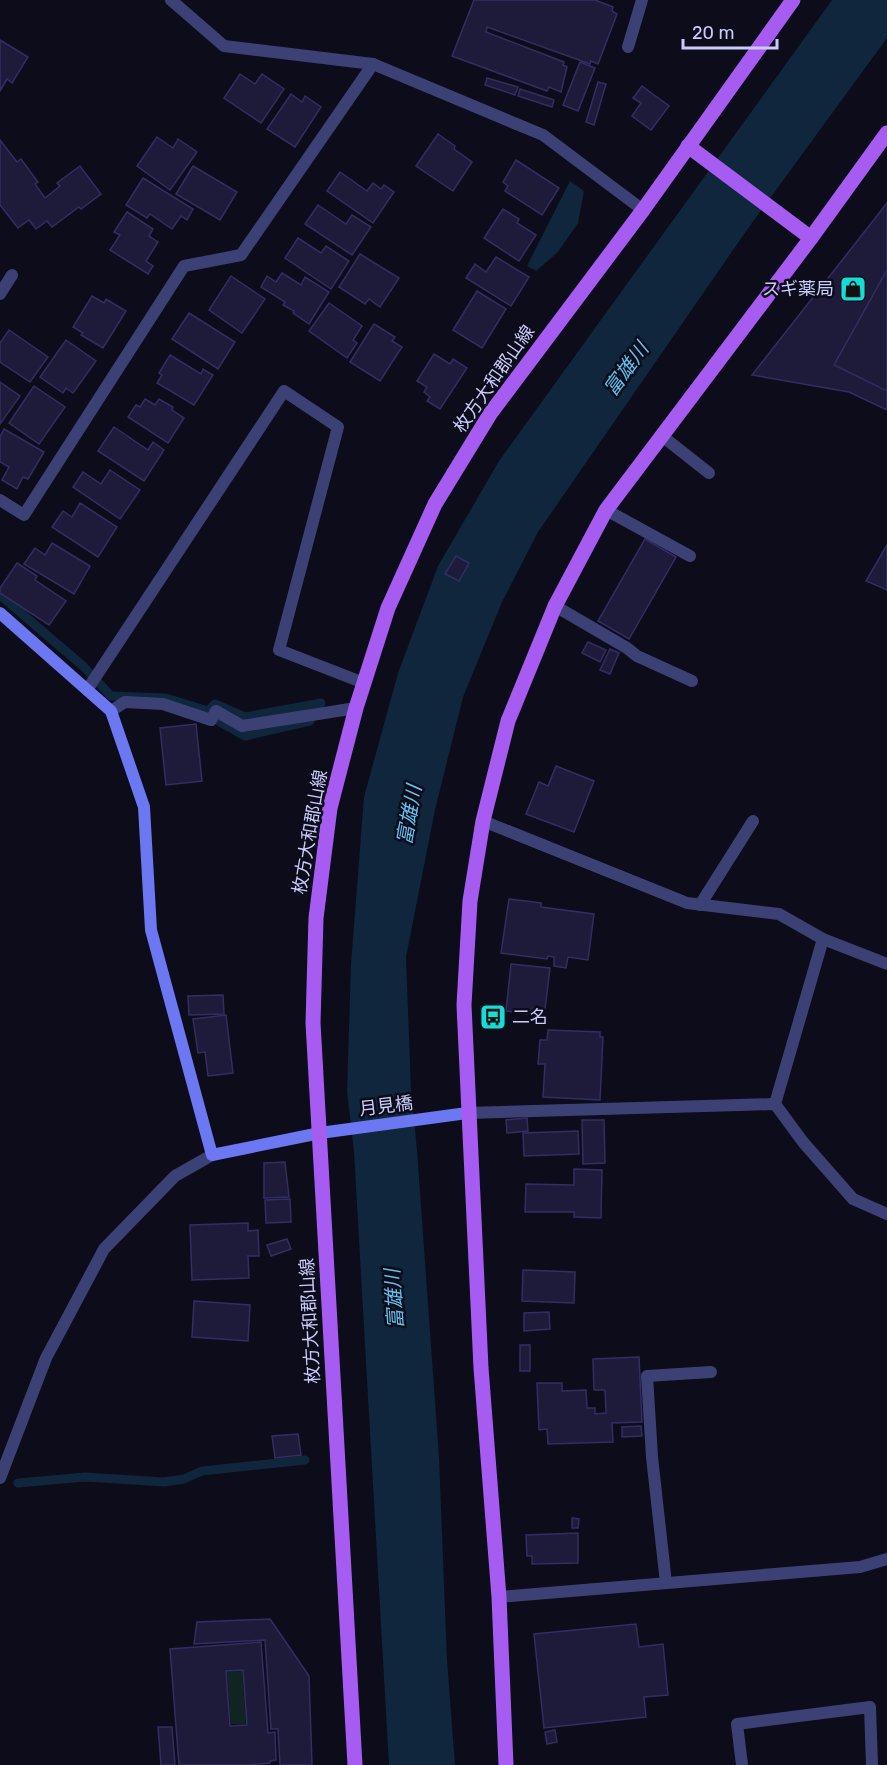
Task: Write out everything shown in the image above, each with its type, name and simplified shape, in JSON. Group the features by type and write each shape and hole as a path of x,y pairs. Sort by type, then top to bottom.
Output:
{"main road":[{"name":"枚方大和郡山線","path":"355,1765 348,1665 327,1132 313,1023 316,918 330,808 356,708 388,608 435,504 490,414 643,210 793,0"},
{"path":"506,1765 499,1597 481,1368 467,1113 464,993 470,901 483,821 508,721 555,606 606,510 811,238 887,133"},
{"path":"688,146 811,238"}],"street":[{"path":"171,0 224,45 373,64 543,135 643,210"},
{"path":"628,47 642,0"},
{"path":"0,500 24,515 184,266 241,255 373,64"},
{"path":"0,294 12,275"},
{"path":"87,690 284,391 338,427 279,650 364,683"},
{"path":"662,436 709,473"},
{"path":"606,510 690,556"},
{"path":"555,606 637,656 692,681"},
{"path":"0,613 111,711 144,807 151,930 212,1155 176,1176 104,1249 46,1358 0,1478"},
{"path":"111,711 125,702 164,704 211,720 216,711 242,726 356,708"},
{"path":"483,821 687,903 779,914 823,939 887,964"},
{"path":"700,905 753,822"},
{"path":"775,1104 823,939"},
{"path":"467,1113 775,1104"},
{"path":"775,1104 803,1142 853,1199 887,1214"},
{"name":"月見橋","path":"212,1155 327,1132 467,1113"},
{"path":"666,1583 652,1457 647,1376 711,1372"},
{"path":"499,1597 860,1567 886,1556"},
{"path":"741,1765 738,1724 870,1707 872,1765"}],"green space":[{"path":"242,1671 246,1724 231,1724 227,1672"}],"water":[{"name":"富雄川","path":"832,0 887,0 887,38 749,227 538,532 502,602 463,697 435,810 406,957 411,1090 439,1457 447,1660 455,1765 389,1765 354,1152 347,1091 351,964 364,797 398,673 438,566 499,461"},
{"path":"570,181 584,191 578,223 558,252 536,271 527,266"}],"building":[{"path":"474,0 595,0 613,7 612,11 617,14 598,64 591,61 590,64 487,27 486,32 564,62 563,65 567,67 561,92 549,87 547,91 452,56"},
{"path":"0,40 28,57 12,83 7,79 0,91"},
{"path":"580,62 595,68 578,111 563,105"},
{"path":"240,74 255,84 262,74 284,89 261,123 224,98"},
{"path":"487,78 518,87 515,95 485,85"},
{"path":"598,82 606,84 594,125 586,122"},
{"path":"642,86 669,106 651,130 632,116 641,103 633,98"},
{"path":"520,89 554,100 552,107 518,96"},
{"path":"291,94 302,102 305,96 321,107 295,147 267,129"},
{"path":"438,134 472,162 453,191 416,166"},
{"path":"157,137 173,148 178,139 197,152 170,190 137,166"},
{"path":"0,140 17,162 21,159 38,182 35,184 45,198 60,186 57,183 80,166 101,194 52,227 47,221 36,229 29,220 18,228 0,205"},
{"path":"516,160 559,188 542,215 505,191 508,186 503,182"},
{"path":"193,166 237,192 220,220 176,194"},
{"path":"340,172 367,191 373,183 381,189 384,185 394,192 373,223 327,191"},
{"path":"143,178 193,209 187,220 181,216 172,229 150,214 147,218 126,205"},
{"name":"スギ薬局","path":"887,203 887,410 849,392 752,375"},
{"path":"318,205 346,224 352,215 371,227 352,255 305,224"},
{"path":"503,209 519,219 517,223 536,235 519,261 484,238"},
{"path":"127,212 153,229 149,236 158,242 146,261 153,266 148,274 110,250 120,235 114,232"},
{"path":"298,238 321,253 326,246 349,261 331,289 285,258"},
{"path":"360,254 399,278 380,307 369,299 365,304 339,287"},
{"path":"496,257 529,277 511,306 466,278 475,264 486,272"},
{"path":"887,270 887,391 834,365"},
{"path":"282,273 301,285 305,277 329,292 309,324 283,305 285,302 261,287 267,276 276,282"},
{"path":"231,276 265,299 242,333 209,310"},
{"path":"477,291 506,309 482,348 453,330"},
{"path":"92,296 104,303 106,299 126,311 103,348 81,335 83,333 73,327"},
{"path":"329,303 362,326 353,340 357,343 347,358 309,331"},
{"path":"189,313 235,342 218,369 172,339"},
{"path":"374,324 395,337 392,341 402,347 380,381 350,362"},
{"path":"9,330 48,357 30,382 0,362 0,343"},
{"path":"66,340 96,361 73,393 66,388 63,393 40,377"},
{"path":"434,354 450,364 453,359 467,368 440,409 427,401 430,397 424,392 427,387 417,381"},
{"path":"170,355 201,374 203,369 213,375 194,405 157,383 162,375 159,373"},
{"path":"0,382 20,396 0,424"},
{"path":"34,386 65,407 39,444 9,423"},
{"path":"145,399 155,405 159,399 173,407 172,410 184,418 168,443 128,417 136,405 140,407"},
{"path":"114,427 148,450 153,442 164,450 144,481 98,451"},
{"path":"4,429 44,452 28,479 23,477 17,489 2,480 9,467 0,462 0,437"},
{"path":"110,470 140,490 120,519 73,487 83,472 101,484"},
{"path":"80,503 117,527 98,557 52,527 63,511 72,517"},
{"path":"645,539 676,557 629,639 598,621"},
{"path":"52,543 90,566 74,594 24,564 35,548 45,555"},
{"path":"887,545 887,590 866,581"},
{"path":"456,556 469,563 459,581 445,574"},
{"path":"17,563 37,576 35,580 66,601 49,625 0,593 0,588"},
{"path":"588,642 606,650 600,662 582,653"},
{"path":"610,649 619,653 610,674 600,670"},
{"path":"196,724 202,781 166,785 160,728"},
{"path":"556,766 594,781 574,832 526,814 539,782 548,786"},
{"path":"509,899 541,903 541,907 594,914 588,960 568,957 566,968 554,966 554,957 548,956 547,959 501,953"},
{"path":"511,964 550,968 545,1009 533,1008 532,1015 506,1011"},
{"path":"223,995 224,1014 189,1015 188,996"},
{"path":"226,1015 233,1073 208,1076 205,1052 198,1053 193,1019"},
{"path":"548,1030 600,1032 600,1037 603,1037 600,1100 543,1097 545,1064 538,1064 540,1040 547,1040"},
{"path":"527,1118 528,1131 507,1133 506,1120"},
{"path":"582,1120 604,1120 605,1163 583,1164"},
{"path":"578,1131 579,1154 524,1156 523,1133"},
{"path":"285,1162 289,1197 264,1198 264,1163"},
{"path":"574,1169 602,1170 601,1218 574,1217 574,1212 525,1212 526,1184 574,1185"},
{"path":"290,1199 291,1222 266,1223 265,1200"},
{"path":"248,1223 248,1231 258,1230 259,1256 248,1256 249,1278 192,1280 190,1225"},
{"path":"287,1239 291,1249 271,1256 267,1245"},
{"path":"523,1270 575,1272 574,1303 522,1301"},
{"path":"194,1301 250,1305 248,1341 192,1337"},
{"path":"549,1312 550,1329 524,1331 524,1313"},
{"path":"520,1345 530,1345 530,1371 520,1371"},
{"path":"639,1357 642,1422 612,1423 613,1442 548,1444 547,1429 539,1430 537,1383 562,1383 562,1391 586,1390 587,1408 595,1408 595,1414 606,1413 605,1390 594,1390 593,1359"},
{"path":"641,1426 642,1436 622,1437 622,1427"},
{"path":"298,1434 301,1455 275,1458 272,1436"},
{"path":"572,1518 579,1519 578,1528 572,1528"},
{"path":"578,1533 578,1563 532,1564 532,1556 527,1556 526,1535"},
{"path":"270,1619 309,1676 312,1765 280,1765 278,1729 271,1729 265,1640 194,1644 197,1622"},
{"path":"636,1624 639,1647 663,1644 668,1695 644,1697 646,1717 544,1728 534,1634"},
{"path":"261,1642 268,1733 275,1732 276,1760 270,1763 249,1765 179,1765 170,1649","holes":["243,1670 247,1725 230,1726 226,1671"]},
{"path":"158,1727 172,1727 175,1765 161,1765"},
{"path":"555,1730 557,1742 547,1744 545,1732"}],"waterway":[{"path":"0,595 83,666 111,696 166,698 208,711 215,704 245,717 321,703"},
{"path":"220,722 245,736 310,721"},
{"path":"18,1483 85,1477 164,1482 184,1479 202,1471 305,1460"}],"place":[{"name":"スギ薬局","path":"853,289"},
{"name":"二名","path":"493,1017"}]}
